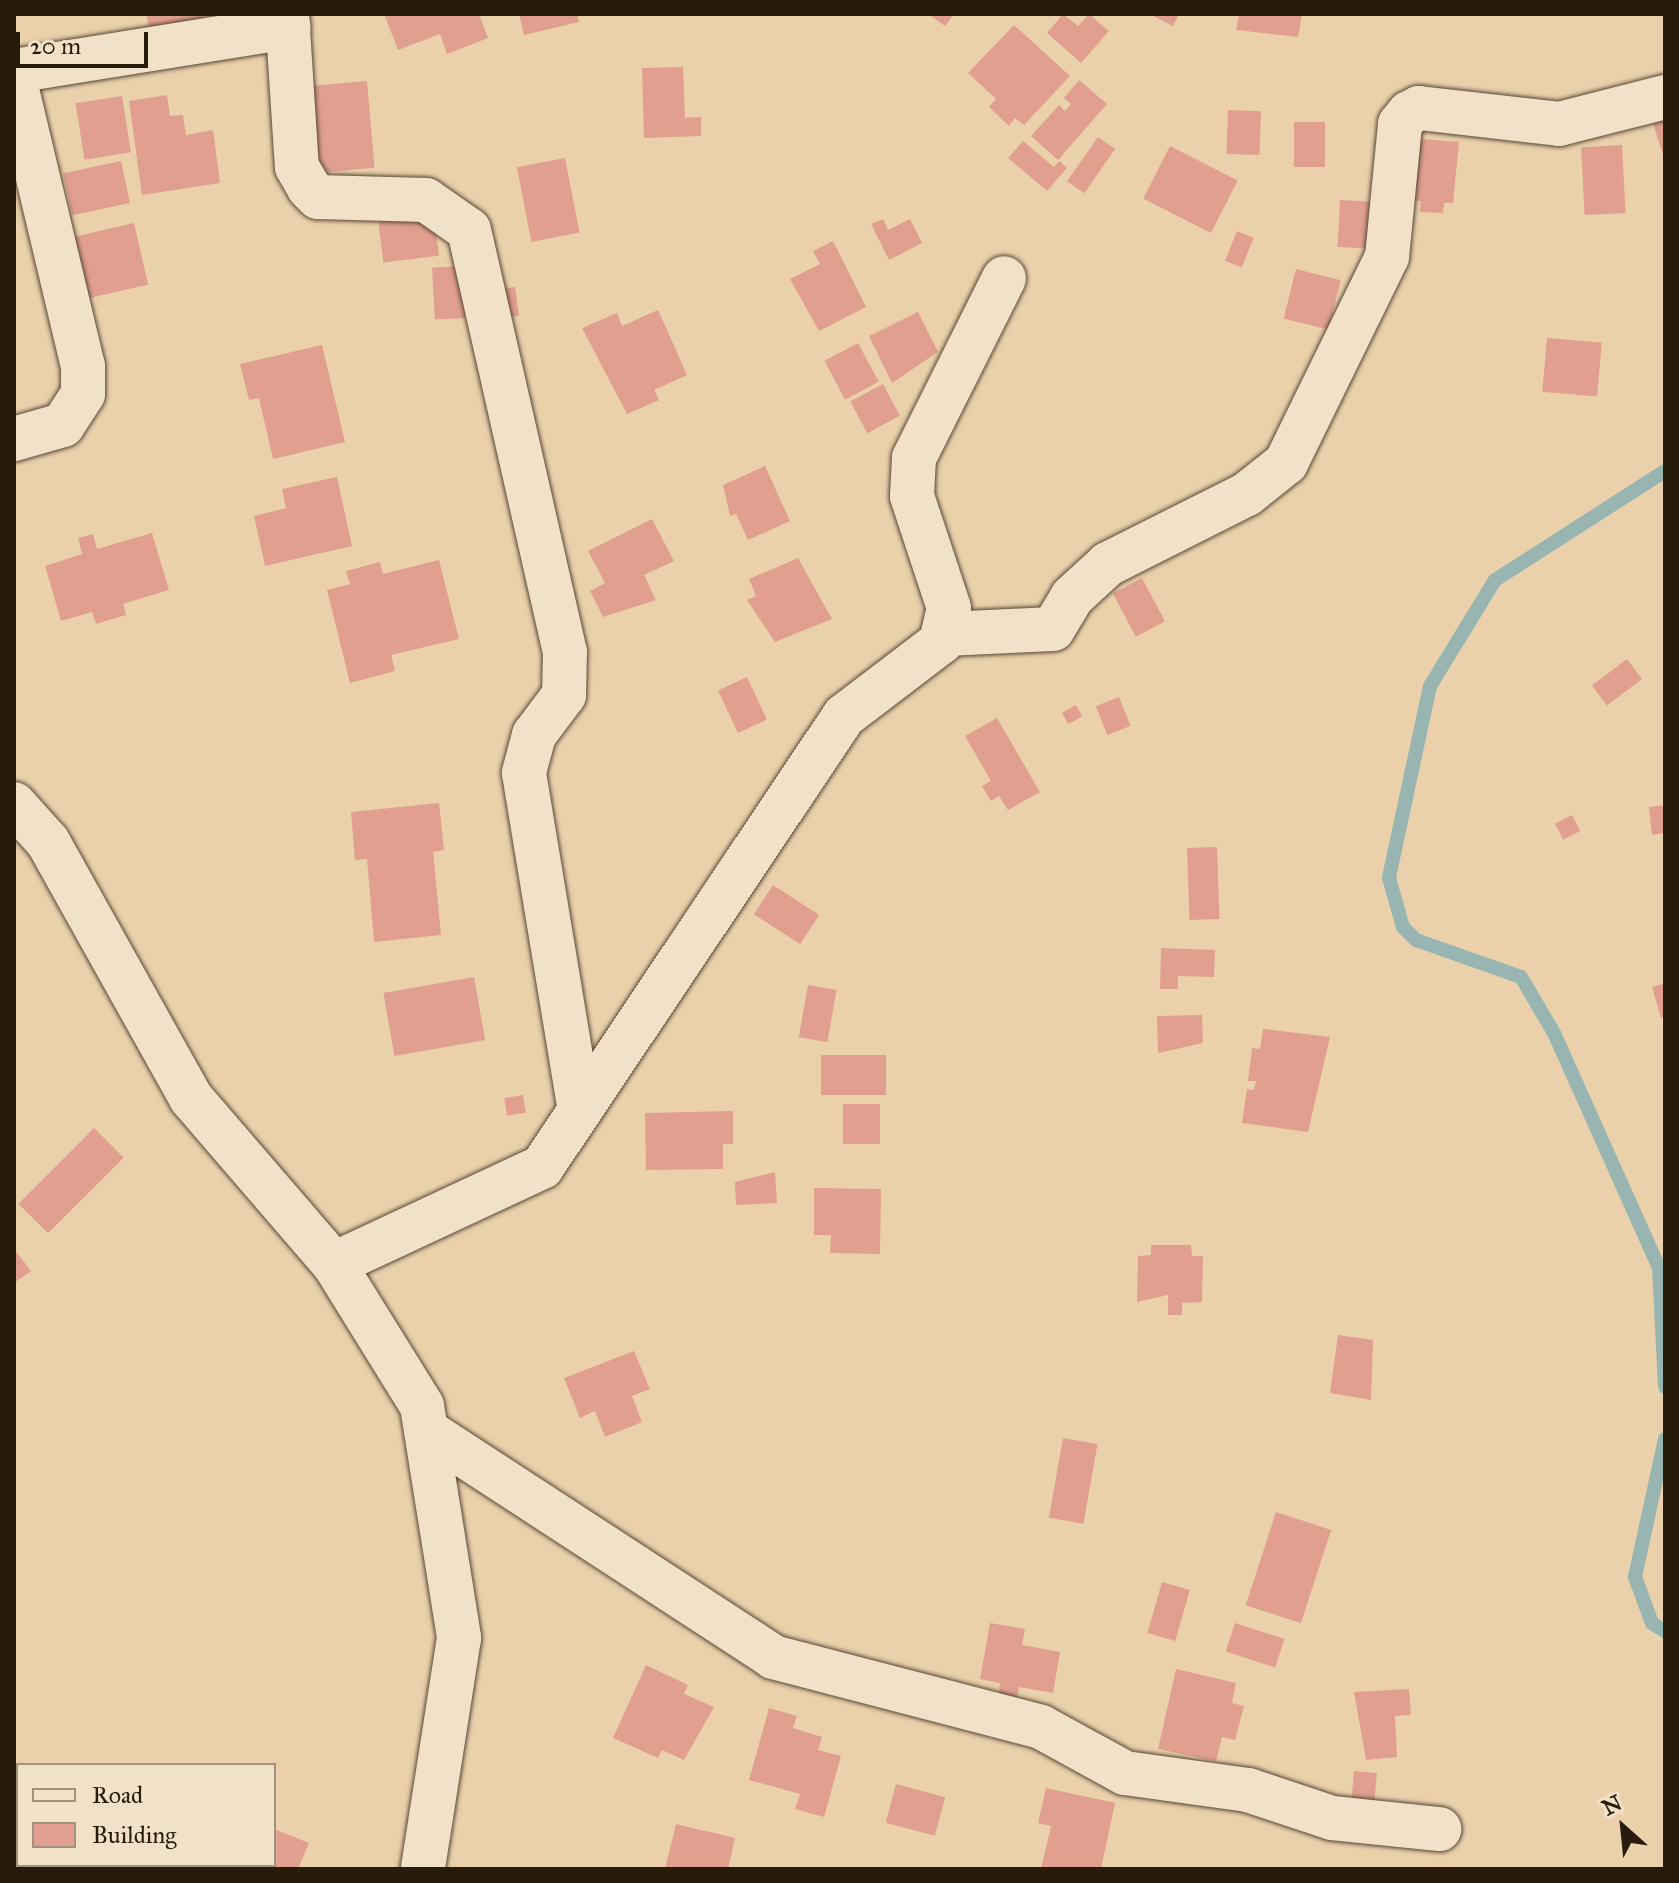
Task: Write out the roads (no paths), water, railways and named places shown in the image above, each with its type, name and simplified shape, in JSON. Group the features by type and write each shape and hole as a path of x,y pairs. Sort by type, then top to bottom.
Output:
{"street":[{"path":"14,71 287,20 297,167 309,188 318,197 426,200 469,230 565,652 564,695 534,735 524,773 580,1110"},
{"path":"14,77 80,352 83,394 63,425 14,439"},
{"path":"945,634 1053,629 1072,597 1108,564 1247,494 1286,463 1387,257 1400,124 1409,113 1419,108 1559,124 1665,97"},
{"path":"334,1264 517,1183 542,1167 844,716 919,664 945,634 949,608 912,496 912,469 1004,278"},
{"path":"14,804 48,842 191,1098 334,1264 422,1406 430,1433 459,1638 423,1869"},
{"path":"430,1433 773,1657 1041,1727 1125,1773 1248,1790 1332,1818 1439,1829"}],"waterway":[{"path":"1665,471 1495,580 1430,686 1389,878 1403,927 1416,940 1521,977 1554,1033 1659,1268 1665,1387"},
{"path":"1665,1439 1635,1577 1652,1623 1665,1631"}]}
